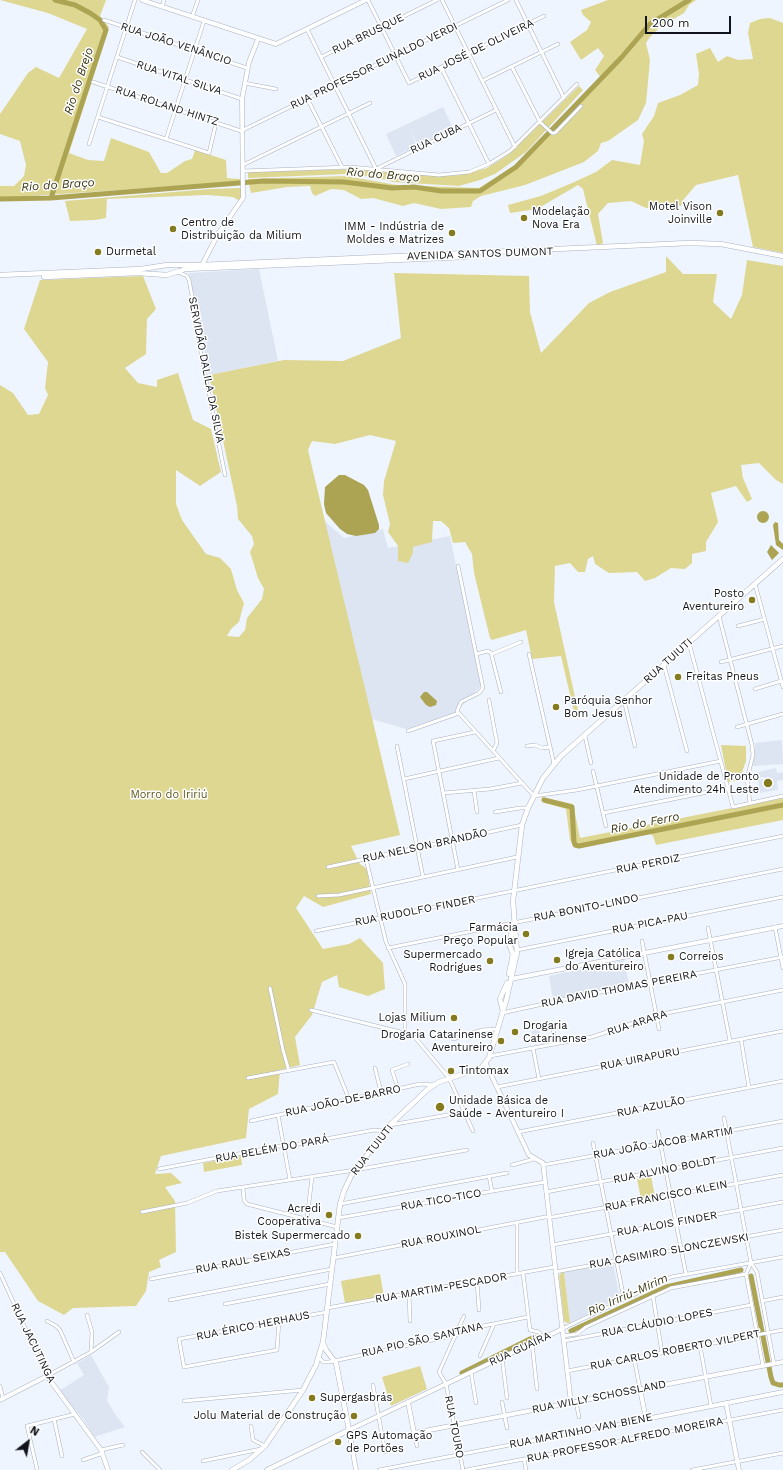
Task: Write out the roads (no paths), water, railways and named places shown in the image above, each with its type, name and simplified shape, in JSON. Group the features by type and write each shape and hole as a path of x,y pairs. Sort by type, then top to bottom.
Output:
{"main road":[{"name":"AVENIDA SANTOS DUMONT","path":"158,266 698,243 733,246 783,256"},
{"name":"AVENIDA SANTOS DUMONT","path":"178,272 185,269 693,246 723,247 783,259"},
{"path":"0,277 138,274 170,275 184,268 202,265"},
{"path":"0,277 142,270 158,266 156,270 159,275"},
{"path":"176,266 178,268 178,272"},
{"name":"RUA TUIUTI","path":"233,1470 264,1448 303,1390 319,1357 323,1342 340,1204 345,1186 355,1170 390,1125 435,1085 449,1078 478,1069 486,1064 490,1056 506,1001 517,950 514,922 514,891 522,825 528,808 543,778 554,764 624,700 783,559"},
{"name":"RUA TUIUTI","path":"503,1012 500,1000 506,987 513,956 509,942 514,922"},
{"path":"509,942 512,940 517,942"},
{"path":"500,1000 506,1001"},
{"path":"323,1342 324,1348 335,1360 349,1430"},
{"path":"319,1357 324,1354 330,1355"},
{"name":"RUA GUAÍRA","path":"267,1470 349,1430"}],"street":[{"path":"89,144 135,0"},
{"path":"142,0 258,39 278,44 367,0 395,55"},
{"path":"162,7 164,0"},
{"path":"192,17 198,0"},
{"name":"RUA BRUSQUE","path":"321,57 437,0"},
{"path":"442,0 514,147"},
{"name":"RUA PROFESSOR EUNALDO VERDI","path":"241,131 508,0"},
{"path":"516,0 564,98"},
{"name":"RUA JOSÉ DE OLIVEIRA","path":"395,55 409,83 544,16"},
{"name":"RUA JOÃO VENÂNCIO","path":"104,20 248,68"},
{"path":"166,139 204,21"},
{"path":"307,29 376,168"},
{"path":"202,265 218,234 241,203 244,189 241,131 242,99 248,68 258,39"},
{"path":"482,81 558,44"},
{"name":"RUA VITAL SILVA","path":"117,57 242,99"},
{"path":"441,67 489,164"},
{"path":"512,67 540,122 552,133 555,133 582,106"},
{"name":"RUA ROLAND HINTZ","path":"93,82 241,131"},
{"path":"244,83 276,89"},
{"path":"243,171 342,167 376,168 446,175 469,172 489,164 514,147 578,84"},
{"path":"307,98 342,167"},
{"path":"243,165 370,103"},
{"name":"RUA CUBA","path":"376,168 496,110"},
{"path":"98,116 209,153 216,123"},
{"name":"SERVIDÃO DALILA DA SILVA","path":"178,272 187,276 189,280 198,327 201,353 222,450 225,475"},
{"path":"458,566 483,688 476,695 461,702 457,711 534,796 597,786 721,761"},
{"path":"755,584 783,687"},
{"path":"719,616 753,750 747,779 750,803"},
{"path":"738,626 765,619"},
{"path":"492,654 521,642"},
{"path":"689,643 733,807 783,796"},
{"path":"721,662 783,646"},
{"path":"476,654 488,651 492,654 501,692"},
{"path":"528,654 554,764"},
{"path":"664,665 687,751"},
{"path":"754,689 782,681"},
{"path":"489,700 498,743 493,751"},
{"path":"624,700 635,746"},
{"path":"408,731 459,714"},
{"path":"736,727 783,714"},
{"path":"458,870 433,741 475,732"},
{"path":"585,736 591,763"},
{"path":"526,746 535,745 542,748 550,747"},
{"path":"398,746 424,877"},
{"path":"404,779 499,758"},
{"path":"594,771 606,826"},
{"path":"443,794 474,791 522,783"},
{"path":"604,813 728,788"},
{"path":"474,791 477,812"},
{"path":"495,812 528,808"},
{"name":"RUA NELSON BRANDÃO","path":"328,867 522,825"},
{"name":"RUA PERDIZ","path":"514,891 783,836"},
{"path":"318,896 336,896 517,857"},
{"path":"366,859 388,948 405,984 405,1031"},
{"name":"RUA BONITO-LINDO","path":"388,948 783,869"},
{"name":"RUA RUDOLFO FINDER","path":"316,931 514,891"},
{"name":"RUA PICA-PAU","path":"517,950 783,897"},
{"path":"511,979 783,926"},
{"path":"776,927 783,968"},
{"path":"708,928 730,1041"},
{"path":"642,941 660,1029"},
{"name":"RUA DAVID THOMAS PEREIRA","path":"503,1012 782,958"},
{"path":"270,988 289,1071"},
{"name":"RUA ARARA","path":"490,1056 598,1036 657,1015 783,990"},
{"path":"311,1010 405,1031 413,1035 420,1041 449,1078 473,1131"},
{"path":"555,1044 553,1028 564,1026"},
{"path":"453,1039 482,1030 498,1029"},
{"name":"RUA UIRAPURU","path":"497,1087 783,1031"},
{"path":"740,1039 749,1088"},
{"path":"533,1048 539,1079"},
{"path":"248,1078 334,1062 349,1099"},
{"path":"398,1089 392,1070 408,1064"},
{"path":"486,1064 529,1156 540,1160 543,1165 567,1370 579,1417"},
{"path":"375,1068 381,1092"},
{"name":"RUA AZULÃO","path":"518,1132 783,1081"},
{"name":"RUA JOÃO-DE-BARRO","path":"251,1120 423,1083 435,1085"},
{"path":"390,1125 465,1112"},
{"path":"278,1115 290,1180"},
{"path":"724,1118 751,1263 757,1272 767,1333 769,1365"},
{"name":"RUA JOÃO JACOB MARTIM","path":"543,1165 783,1121"},
{"name":"RUA BELÉM DO PARÁ","path":"159,1169 377,1130 385,1131"},
{"path":"658,1131 686,1274"},
{"path":"593,1143 624,1299"},
{"name":"RUA ALVINO BOLDT","path":"546,1192 783,1148"},
{"path":"142,1212 187,1203 214,1191 312,1177 467,1150"},
{"path":"512,1165 534,1159"},
{"path":"340,1204 507,1173"},
{"name":"RUA FRANCISCO KLEIN","path":"549,1218 783,1175"},
{"path":"489,1176 492,1191"},
{"path":"307,1219 312,1177"},
{"name":"RUA TICO-TICO","path":"338,1218 545,1182"},
{"path":"243,1187 244,1200 247,1204 337,1227"},
{"name":"RUA ALOIS FINDER","path":"552,1245 783,1202"},
{"name":"RUA ROUXINOL","path":"334,1258 517,1222 549,1218"},
{"path":"517,1222 517,1274"},
{"name":"RUA CASIMIRO SLONCZEWSKI","path":"555,1269 616,1260 783,1230"},
{"name":"RUA RAUL SEIXAS","path":"152,1279 335,1244"},
{"name":"RUA GUAÍRA","path":"349,1430 667,1279 686,1274 783,1257"},
{"path":"751,1263 746,1274 751,1305 769,1365"},
{"path":"170,1300 332,1269"},
{"name":"RUA MARTIM-PESCADOR","path":"327,1310 409,1293 523,1273 555,1269"},
{"name":"RUA JACUTINGA","path":"0,1273 47,1376 102,1451 108,1470"},
{"path":"523,1273 530,1330 539,1332 543,1338"},
{"path":"563,1338 577,1334 586,1327 671,1288 746,1274"},
{"path":"477,1281 479,1310"},
{"path":"225,1304 330,1284"},
{"path":"409,1293 410,1321"},
{"path":"653,1296 662,1353"},
{"path":"762,1301 783,1297"},
{"name":"RUA CLÁUDIO LOPES","path":"563,1338 657,1323 751,1305"},
{"name":"RUA ÉRICO HERHAUS","path":"279,1321 277,1350 184,1367 179,1339 279,1321 327,1310"},
{"path":"87,1315 92,1332 91,1352"},
{"name":"RUA TOURO","path":"463,1470 446,1384 440,1375 440,1370 464,1316"},
{"name":"RUA PIO SÃO SANTANA","path":"319,1357 325,1362 456,1335 464,1330 528,1317"},
{"path":"47,1321 60,1330 74,1362"},
{"path":"480,1356 494,1324"},
{"name":"RUA CARLOS ROBERTO VILPERT","path":"567,1370 783,1330"},
{"path":"0,1386 2,1400 74,1362 119,1332"},
{"path":"532,1343 537,1389"},
{"path":"700,1346 712,1406"},
{"path":"502,1357 507,1398"},
{"path":"634,1358 646,1418"},
{"name":"RUA WILLY SCHOSSLAND","path":"414,1433 783,1362"},
{"path":"471,1372 476,1403"},
{"path":"373,1385 386,1452"},
{"path":"184,1400 303,1390"},
{"name":"RUA MARTINHO VAN BIENE","path":"379,1470 783,1392"},
{"path":"408,1402 417,1446"},
{"path":"502,1402 507,1428"},
{"path":"726,1403 739,1470"},
{"name":"RUA PROFESSOR ALFREDO MOREIRA","path":"466,1470 783,1410"},
{"path":"37,1468 27,1426 75,1414"},
{"path":"54,1419 62,1456"},
{"path":"251,1426 253,1440 264,1448"},
{"path":"349,1430 356,1470"},
{"path":"83,1460 102,1451 122,1445"},
{"path":"203,1460 264,1448"},
{"path":"142,1452 160,1470"},
{"path":"692,1470 783,1453"},
{"path":"524,1459 526,1470"}],"waterway":[{"name":"Rio do Brejo","path":"51,198 106,30 100,20 90,13 75,5 55,0"},
{"name":"Rio do Braço","path":"0,199 51,198 264,181 344,182 392,188 414,187 441,191 480,191 516,167 621,58 650,24 689,0"},
{"name":"Rio do Ferro","path":"544,800 572,807 574,842 575,845 579,846 783,805"},
{"name":"Rio Iririú-Mirim","path":"571,1331 666,1287 741,1270"},
{"name":"Rio Iririú-Mirim","path":"751,1276 771,1377 773,1383 783,1385"},
{"name":"Rio Iririú-Mirim","path":"462,1373 534,1337"}],"place":[{"name":"Motel Vison Joinville","path":"720,213"},
{"name":"Modelação Nova Era","path":"524,218"},
{"name":"Centro de Distribuição da Milium","path":"173,229"},
{"name":"IMM - Indústria de Moldes e Matrizes","path":"452,233"},
{"name":"Durmetal","path":"98,252"},
{"name":"Posto Aventureiro","path":"752,600"},
{"name":"Freitas Pneus","path":"678,677"},
{"name":"Paróquia Senhor Bom Jesus","path":"556,707"},
{"name":"Unidade de Pronto Atendimento 24h Leste","path":"768,783"},
{"name":"Farmácia Preço Popular","path":"526,934"},
{"name":"Correios","path":"671,957"},
{"name":"Igreja Católica do Aventureiro","path":"557,960"},
{"name":"Supermercado Rodrigues","path":"490,961"},
{"name":"Lojas Milium","path":"454,1018"},
{"name":"Drogaria Catarinense","path":"515,1032"},
{"name":"Drogaria Catarinense Aventureiro","path":"501,1041"},
{"name":"Tintomax","path":"451,1071"},
{"name":"Unidade Básica de Saúde - Aventureiro I","path":"440,1107"},
{"name":"Acredi Cooperativa","path":"329,1215"},
{"name":"Bistek Supermercado","path":"358,1236"},
{"name":"Supergasbrás","path":"312,1398"},
{"name":"Jolu Material de Construção","path":"354,1416"},
{"name":"GPS Automação de Portões","path":"338,1442"}],"park label":[{"name":"Morro do Iririú","path":"169,795"}]}
